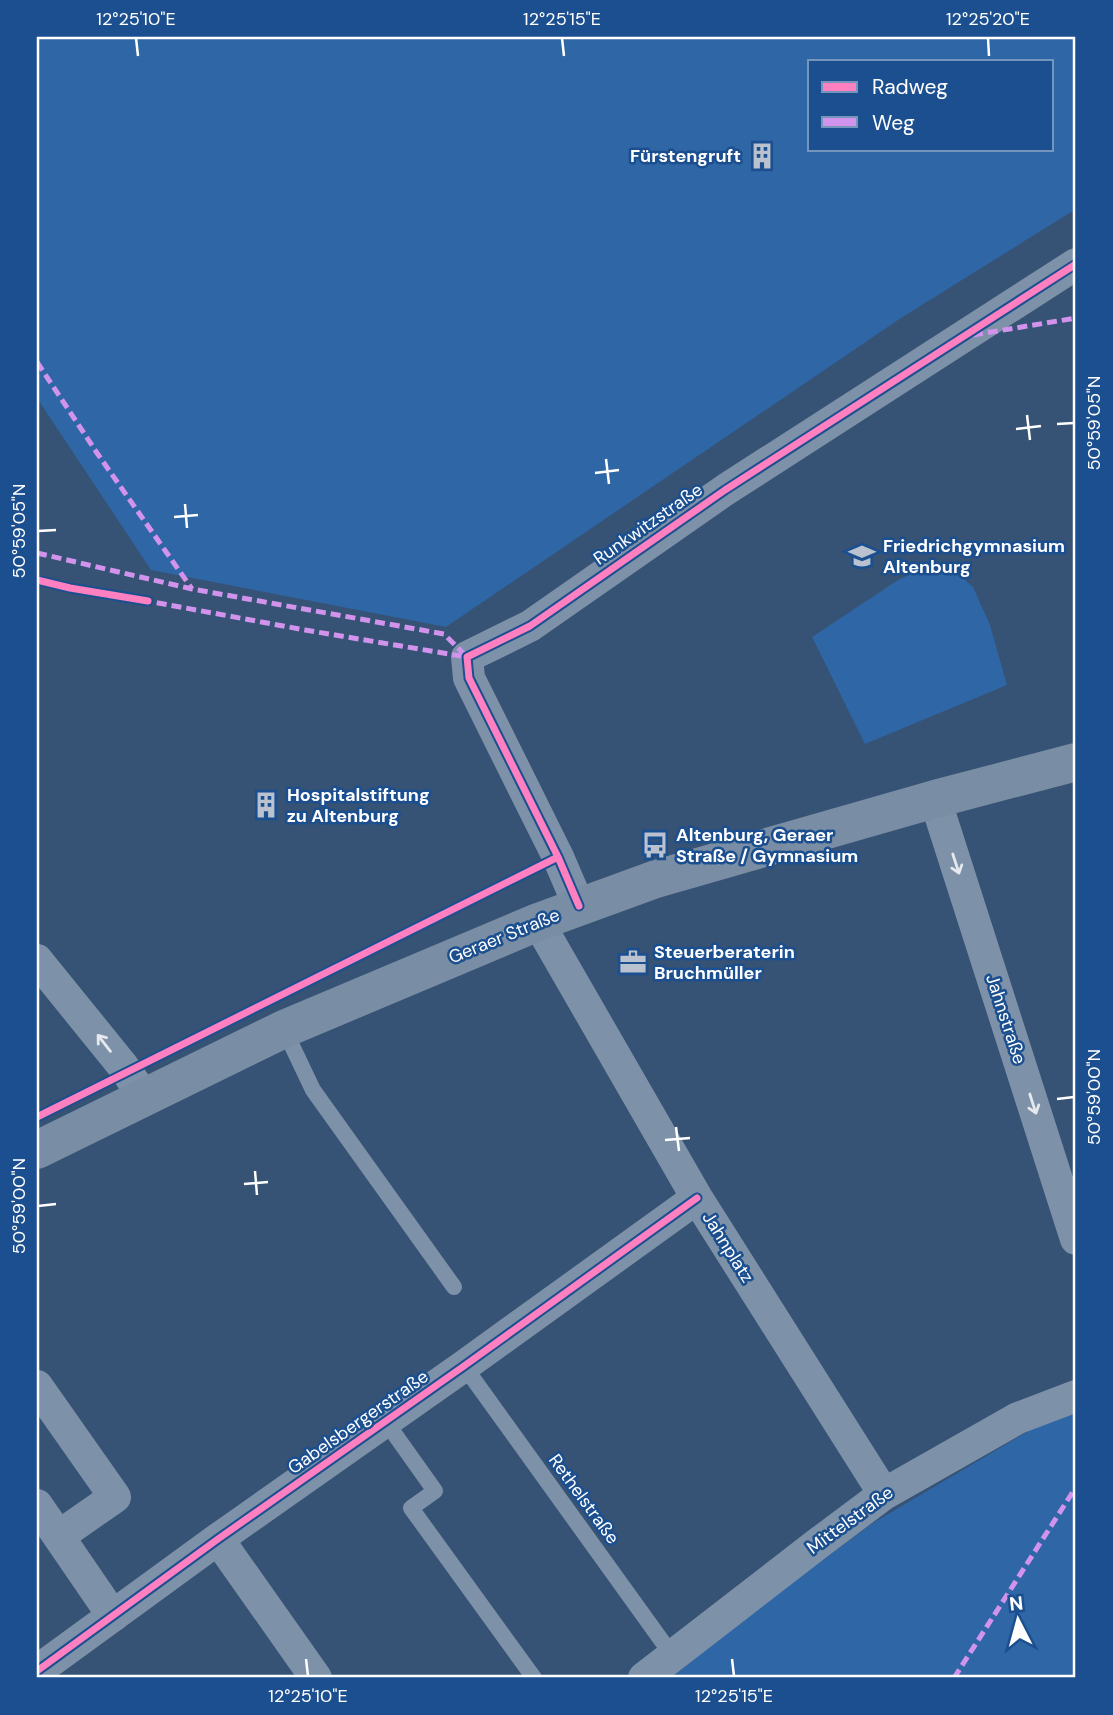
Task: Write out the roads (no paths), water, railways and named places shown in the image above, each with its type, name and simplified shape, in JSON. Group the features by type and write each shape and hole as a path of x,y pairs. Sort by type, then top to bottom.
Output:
{"main road":[{"name":"Geraer Straße","path":"37,1150 284,1029 579,906 656,879 935,799 1076,762"}],"street":[{"name":"Runkwitzstraße","path":"579,906 558,857 469,678 467,657 530,626 725,490 1076,264"},
{"name":"Jahnstraße","path":"935,799 1076,1239"},
{"name":"Jahnplatz","path":"538,922 697,1198 884,1494"},
{"path":"37,960 122,1065 145,1098"},
{"name":"Gabelsbergerstraße","path":"37,1671 697,1198"},
{"path":"37,1386 115,1497 59,1536"},
{"name":"Mittelstraße","path":"644,1678 884,1494 1018,1418 1076,1396"},
{"path":"37,1505 113,1616"},
{"path":"218,1539 316,1678"}],"lane":[{"path":"284,1029 313,1090 454,1287"},
{"name":"Rethelstraße","path":"464,1366 672,1655"},
{"path":"386,1422 435,1491 411,1508 534,1678"}],"place":[{"name":"Fürstengruft","path":"762,156"},
{"name":"Friedrichgymnasium Altenburg","path":"862,556"},
{"name":"Hospitalstiftung zu Altenburg","path":"266,805"},
{"name":"Altenburg, Geraer Straße / Gymnasium","path":"655,845"},
{"name":"Steuerberaterin Bruchmüller","path":"633,962"}]}
